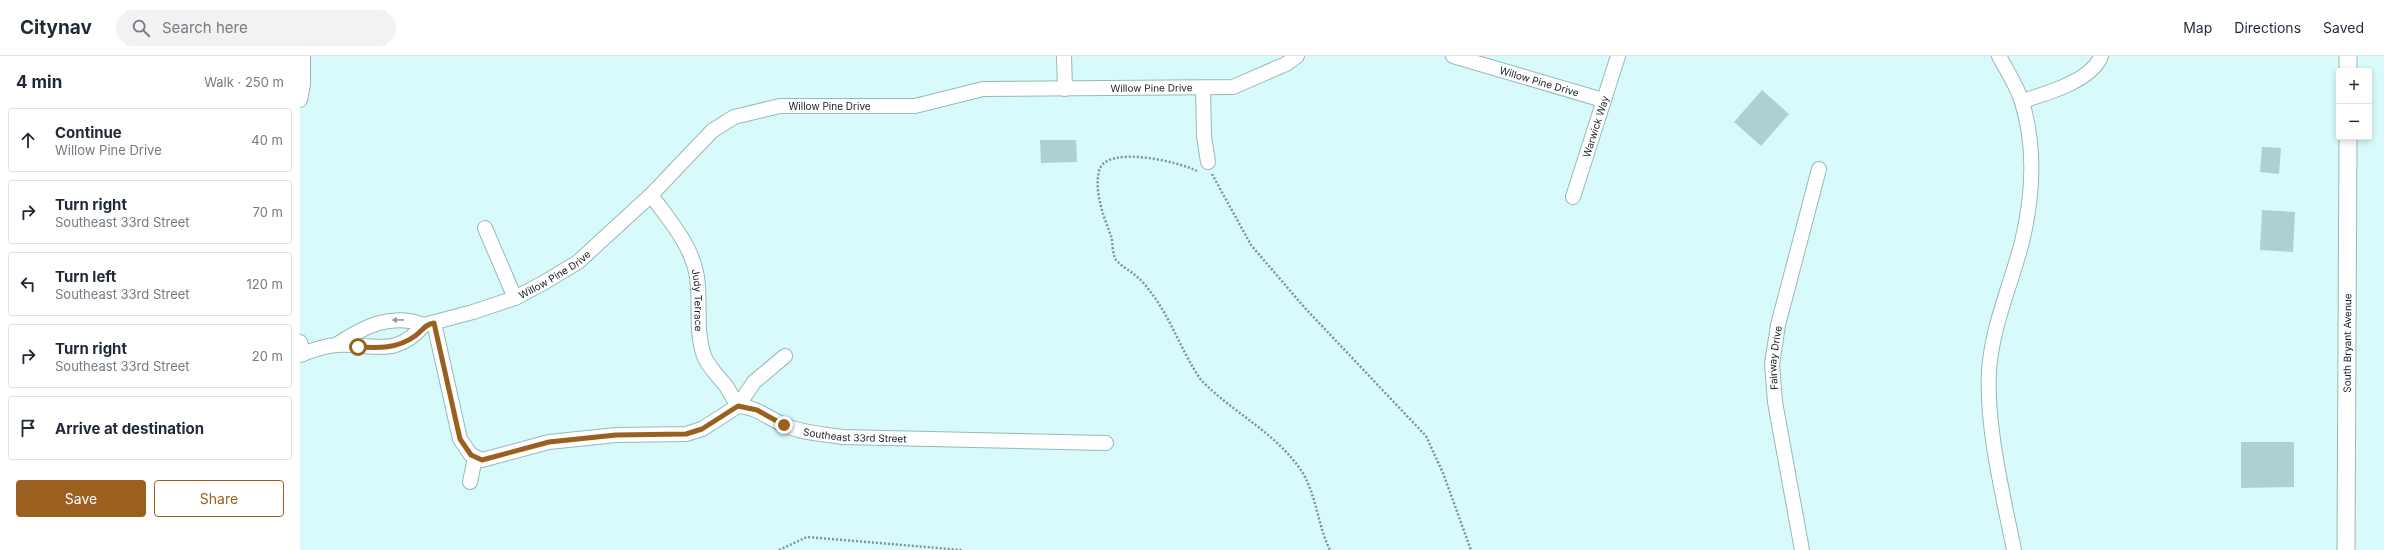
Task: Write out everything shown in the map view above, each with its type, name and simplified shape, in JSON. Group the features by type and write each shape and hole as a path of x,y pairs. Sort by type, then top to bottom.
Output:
{"street":[{"path":"300,100 303,84 303,56"},
{"path":"1064,56 1065,89"},
{"name":"Willow Pine Drive","path":"301,350 336,345 387,348 415,336 429,324 515,298 545,282 578,262 651,195 712,131 734,117 780,106 915,106 983,89 1233,87 1286,64 1297,56"},
{"name":"Willow Pine Drive","path":"1453,56 1603,100"},
{"name":"Warwick Way","path":"1573,197 1618,56"},
{"path":"2000,56 2022,101 2032,163 2031,199 2021,243 2001,307 1989,370 1989,400 2003,498 2014,550"},
{"path":"2022,101 2069,85 2099,63 2101,56"},
{"path":"2348,56 2348,68"},
{"path":"1203,88 1204,169"},
{"name":"South Bryant Avenue","path":"2346,550 2348,140"},
{"name":"Fairway Drive","path":"1802,550 1775,402 1772,364 1778,325 1819,169"},
{"name":"Judy Terrace","path":"651,195 683,240 692,258 697,276 700,343 705,358 738,406"},
{"path":"485,228 515,298"},
{"name":"Willow Pine Drive","path":"336,345 357,331 374,323 410,320 429,324"},
{"path":"429,324 460,439 467,451 475,458 482,460 549,442 580,438 686,434 702,429 738,406 754,382 785,356"},
{"name":"Southeast 33rd Street","path":"738,406 757,410 784,425 802,431 842,437 1106,443"},
{"path":"470,482 475,458"}],"path":[{"path":"1330,550 1322,531 1310,488 1296,464 1271,437 1212,391 1201,380 1154,297 1135,275 1116,260 1111,236 1104,222 1099,191 1099,170 1102,164 1116,158 1156,158 1204,169 1213,178 1254,249 1304,307 1426,436 1441,466 1471,550"},
{"path":"1204,169 1213,178"},
{"path":"779,550 807,537 962,550"}],"building":[{"path":"1762,90 1789,114 1761,146 1734,122"},
{"path":"1040,140 1076,140 1077,162 1041,163"},
{"path":"2262,147 2281,148 2279,174 2260,172"},
{"path":"2262,210 2295,212 2293,252 2260,250"},
{"path":"2241,442 2294,442 2294,487 2241,488"}],"route":[{"path":"358,347 387,348 415,336 424,325 434,323 460,439 471,455 482,460 549,442 580,438 616,435 686,434 702,429 738,406 757,410 784,425"}]}
